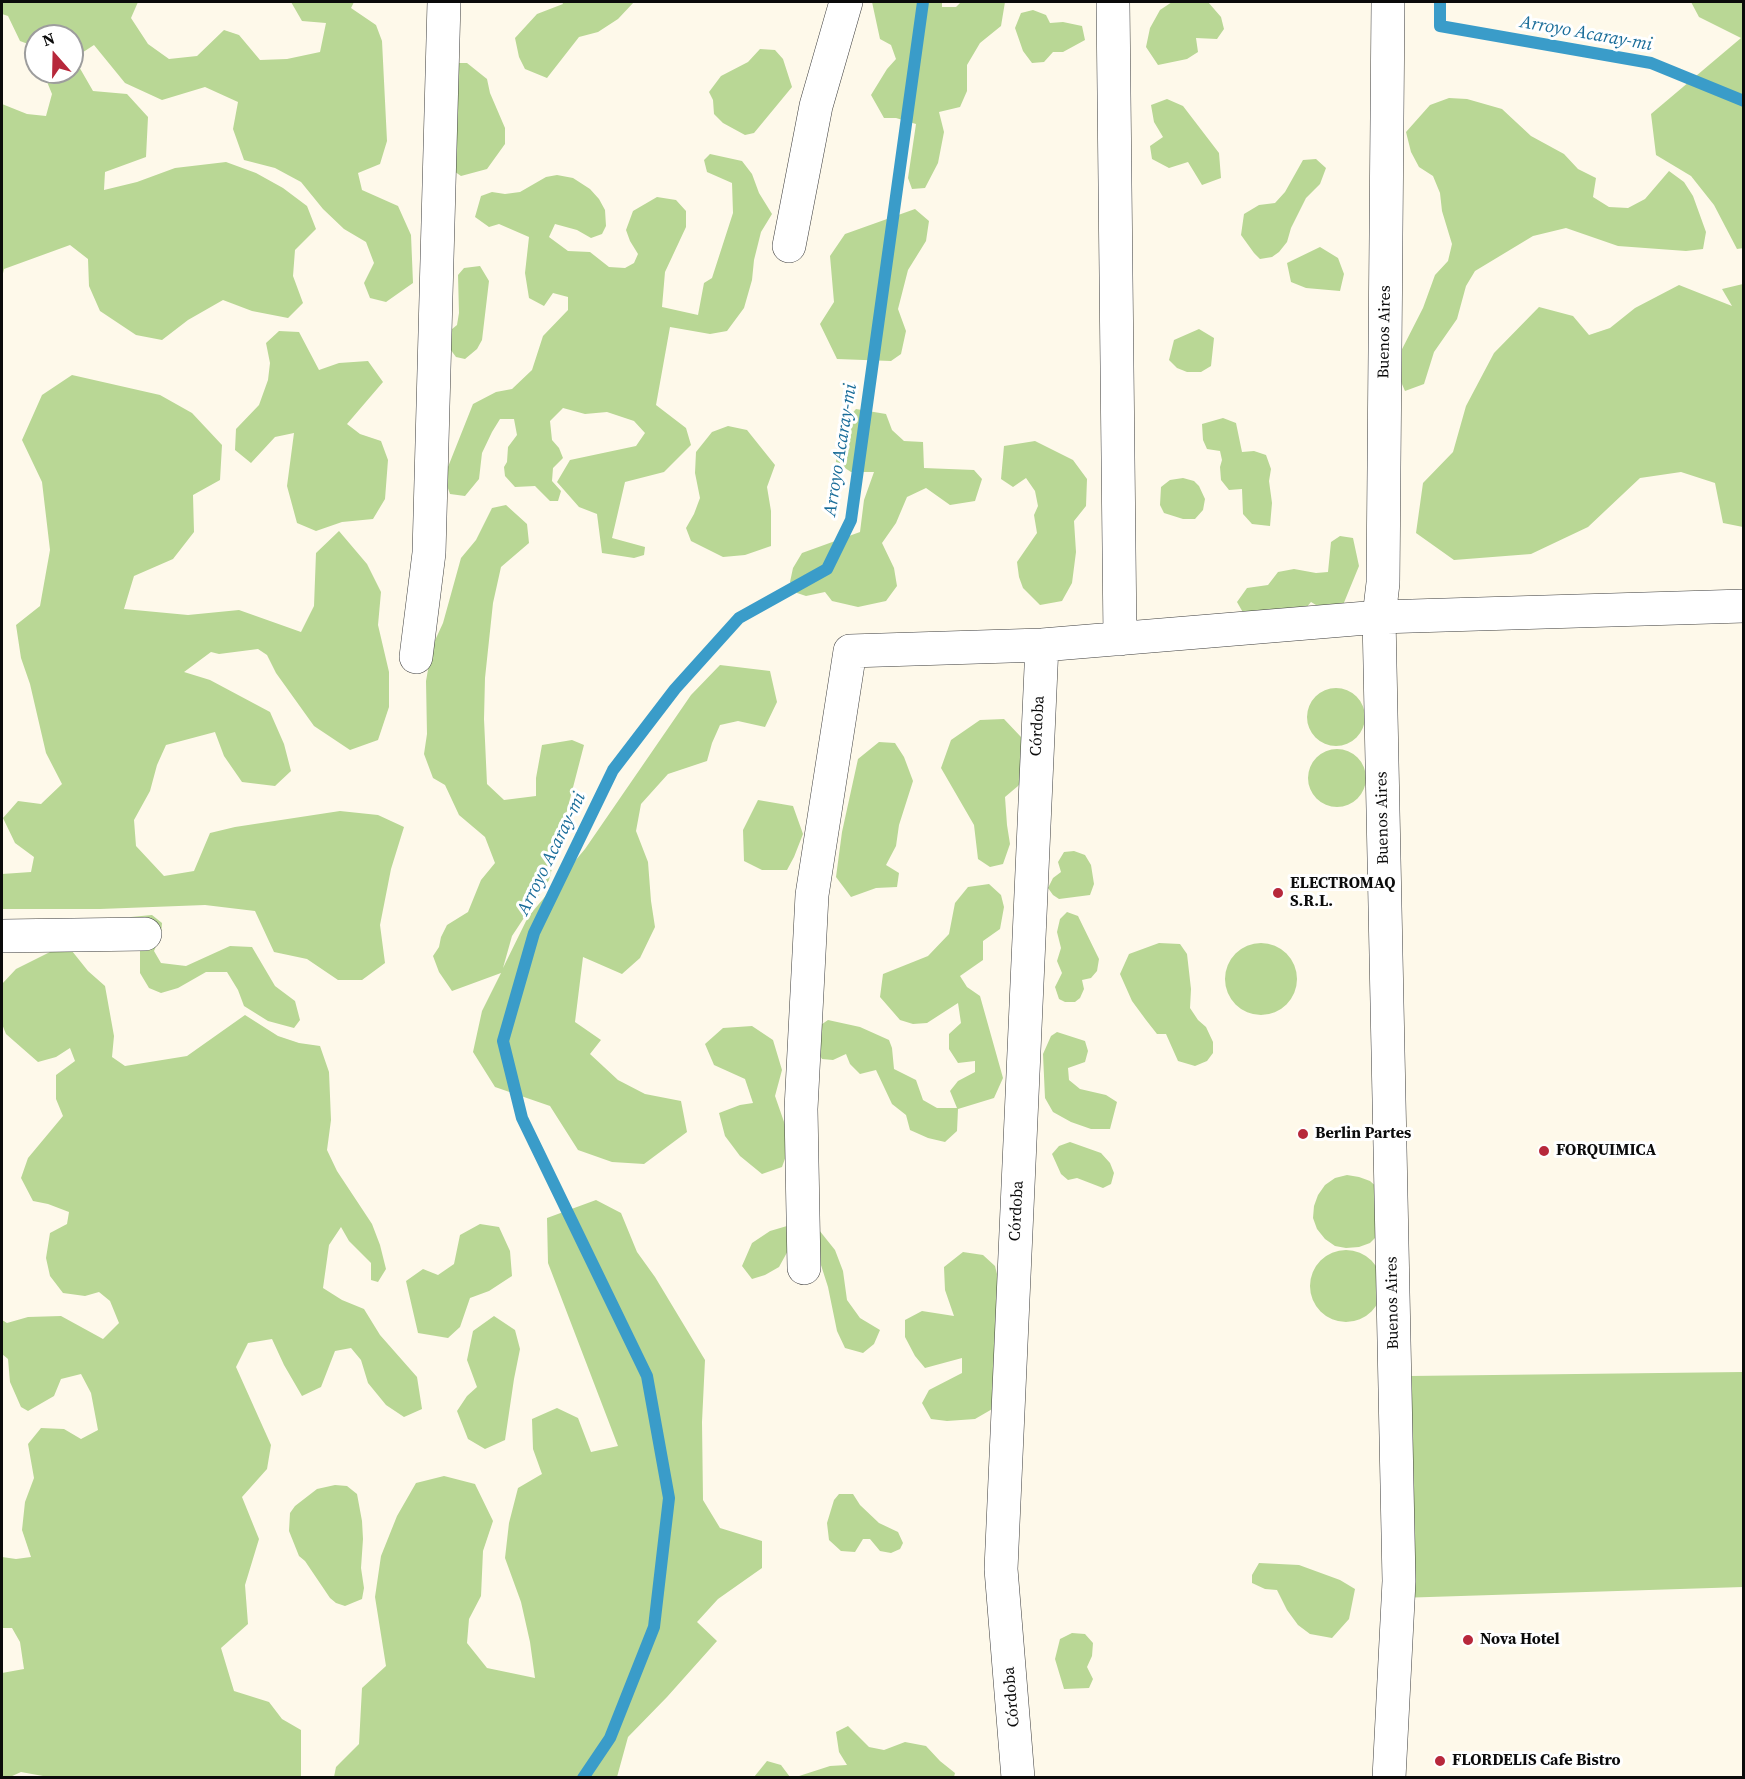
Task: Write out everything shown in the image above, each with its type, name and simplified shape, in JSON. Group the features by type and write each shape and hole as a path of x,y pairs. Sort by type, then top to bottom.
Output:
{"street":[{"path":"416,657 429,553 444,2"},
{"path":"789,246 816,106 846,2"},
{"path":"1113,2 1120,639"},
{"name":"Buenos Aires","path":"1388,2 1383,583 1379,617 1399,1581 1389,1778"},
{"path":"804,1268 801,1109 812,895 850,651 1042,645 1379,617 1743,606"},
{"name":"Córdoba","path":"1018,1778 1001,1569 1042,645"},
{"path":"2,936 145,934"}],"green space":[{"path":"2,2 138,2 131,18 148,44 169,59 197,56 224,30 239,35 260,60 287,59 320,52 326,23 302,21 291,2 354,2 351,8 376,25 382,41 387,141 380,164 358,173 362,190 398,206 411,235 413,283 386,302 370,298 364,283 374,263 366,242 344,229 323,209 301,182 275,168 244,160 233,129 238,102 205,87 162,100 125,83 94,45 84,52 84,24 24,24 24,42 20,41 8,16 2,14"},
{"path":"562,2 634,2 618,19 598,32 579,37 547,78 525,69 519,57 515,38 537,14 563,4"},
{"path":"872,2 942,2 942,7 956,7 961,2 1005,2 1001,26 980,43 967,65 967,91 960,107 939,112 944,132 938,163 925,188 912,189 908,178 916,124 896,118 884,118 871,95 896,59 891,45 880,39"},
{"path":"1172,2 1208,2 1221,17 1224,29 1217,39 1196,38 1198,52 1187,59 1158,65 1146,47 1150,28 1160,10"},
{"path":"1691,2 1743,2 1744,248 1737,249 1714,205 1691,176 1656,155 1651,114 1741,38 1699,17"},
{"path":"1033,10 1046,15 1050,23 1063,22 1082,26 1085,40 1063,52 1053,52 1044,62 1032,63 1023,51 1015,28 1021,13"},
{"path":"760,49 775,50 783,59 792,87 754,133 745,135 723,123 714,114 713,100 709,92 721,76 748,62"},
{"path":"455,63 467,63 487,79 490,93 505,128 505,144 487,169 461,176 448,167"},
{"path":"84,75 93,91 127,94 148,117 146,157 105,172 104,190 137,182 175,168 226,162 256,173 283,188 307,206 316,229 295,250 293,276 303,303 288,318 252,311 223,300 188,320 162,340 136,335 100,311 89,286 88,259 70,245 4,269 2,278 2,104 27,114 46,116 52,94 48,84 84,84"},
{"path":"1449,98 1467,99 1502,109 1531,136 1564,154 1578,169 1596,178 1593,197 1609,207 1628,208 1645,199 1669,171 1684,182 1693,196 1706,232 1703,249 1686,251 1618,246 1566,228 1533,236 1475,271 1466,286 1457,319 1434,352 1424,384 1405,391 1398,375 1398,357 1423,308 1435,275 1448,261 1452,244 1442,211 1440,193 1433,176 1419,167 1411,152 1406,132 1430,105"},
{"path":"1167,99 1183,106 1219,153 1221,178 1202,185 1188,162 1169,168 1152,159 1150,146 1163,137 1154,122 1151,105"},
{"path":"710,154 742,161 752,174 759,193 772,214 761,232 744,308 727,331 710,334 670,327 656,405 686,428 691,445 664,472 625,482 612,538 645,547 644,555 634,558 602,553 597,514 579,507 557,482 570,460 636,446 645,433 634,421 607,412 585,414 563,408 550,421 552,440 559,448 563,458 553,468 552,481 561,491 558,501 550,501 535,486 515,487 505,476 504,467 507,462 508,447 517,435 514,419 500,419 482,453 479,479 465,496 450,494 444,477 473,404 496,392 512,389 532,370 543,336 568,310 568,297 553,293 544,306 529,298 525,273 529,237 499,224 489,227 475,217 481,196 492,192 505,194 520,192 546,177 557,175 573,178 590,189 599,199 605,210 606,226 602,234 591,238 577,230 555,224 549,237 568,251 590,252 609,267 625,268 634,263 638,254 626,230 633,211 657,197 676,200 686,211 686,227 665,272 662,307 698,315 704,283 712,278 733,213 732,183 707,172 704,160"},
{"path":"1316,159 1326,168 1320,184 1306,198 1291,228 1287,242 1279,252 1272,257 1260,259 1241,235 1244,214 1259,205 1275,203 1285,192 1303,160"},
{"path":"915,209 929,221 926,241 908,270 898,309 906,331 901,354 891,361 837,359 820,324 834,302 830,256 845,234"},
{"path":"1320,247 1338,258 1344,274 1340,291 1306,288 1291,282 1287,263"},
{"path":"480,266 489,281 482,340 477,349 465,359 456,357 446,342 446,334 457,325 458,275 464,268"},
{"path":"1743,284 1743,527 1723,523 1715,483 1681,472 1640,478 1588,527 1531,554 1454,560 1416,533 1423,483 1453,452 1466,406 1494,353 1539,307 1573,316 1589,335 1610,328 1635,308 1679,285 1732,306 1722,289"},
{"path":"1199,329 1214,338 1211,366 1201,372 1187,372 1177,368 1169,360 1174,340"},
{"path":"279,331 299,332 319,370 339,363 368,361 383,382 347,424 360,434 381,441 388,460 385,499 373,519 342,522 316,531 297,523 287,486 294,433 275,437 251,463 235,450 236,429 259,405 268,380 270,363 266,343"},
{"path":"72,375 160,395 192,413 222,445 220,480 193,495 194,532 173,559 134,576 124,609 188,615 239,610 301,632 314,606 316,553 339,531 367,564 381,592 378,625 389,672 389,707 378,740 350,750 314,726 276,673 267,655 258,649 219,654 211,652 184,672 210,680 270,712 284,744 291,771 275,786 242,782 224,756 215,732 166,745 157,765 150,791 134,820 136,846 164,876 194,871 210,833 235,827 340,811 378,815 404,827 391,869 380,925 385,963 362,980 338,980 307,959 274,952 255,911 205,905 100,909 2,909 2,874 31,872 34,857 15,843 3,818 18,801 41,804 62,784 46,753 30,684 21,658 16,625 40,606 50,550 42,482 22,440 42,395"},
{"path":"856,409 886,414 892,430 904,441 923,442 924,468 974,470 982,479 975,501 950,505 926,488 907,497 896,523 882,543 894,568 897,586 886,601 858,607 832,601 825,592 806,596 797,593 790,582 793,568 802,553 860,532 864,500 874,472 851,472 836,462 837,441 842,425"},
{"path":"1223,418 1236,423 1242,452 1254,451 1266,455 1271,469 1270,526 1252,524 1243,514 1242,489 1229,490 1221,480 1220,451 1207,449 1203,440 1202,424"},
{"path":"728,426 747,430 775,465 767,487 771,511 771,546 745,555 723,557 691,541 686,528 700,498 695,473 696,452 712,432"},
{"path":"1035,441 1073,460 1087,479 1086,506 1074,521 1076,552 1072,583 1062,601 1040,605 1023,588 1017,562 1037,533 1034,515 1038,506 1035,491 1026,478 1013,487 1001,479 1004,446"},
{"path":"1183,478 1194,481 1205,499 1203,510 1195,519 1183,519 1164,513 1160,505 1161,487 1170,480"},
{"path":"506,505 527,524 529,543 501,567 493,603 485,678 487,784 504,800 536,796 536,778 542,745 572,740 584,745 549,880 512,936 503,968 528,917 585,849 691,695 720,665 770,671 777,702 765,727 738,721 720,725 707,761 668,774 641,804 636,831 648,862 655,927 640,958 622,974 583,957 575,1022 601,1040 590,1054 618,1080 645,1094 681,1101 687,1132 644,1164 612,1162 578,1150 550,1106 495,1087 473,1052 482,1011 501,973 452,991 439,972 433,956 447,925 468,912 481,880 495,863 485,837 459,815 445,785 433,778 424,754 427,734 426,681 432,647 443,623 461,558 476,540 492,508"},
{"path":"1340,536 1353,538 1359,566 1343,605 1326,611 1311,602 1300,615 1245,616 1237,602 1247,588 1268,585 1278,572 1294,569 1316,573 1328,572 1331,542"},
{"path":"1330,688 1342,688 1357,696 1365,711 1365,723 1357,738 1342,746 1330,746 1315,738 1307,723 1307,711 1315,696"},
{"path":"1004,719 1021,737 1028,769 1018,786 1005,797 1010,844 1003,864 990,867 978,859 974,825 941,768 951,740 980,720"},
{"path":"879,742 895,743 904,757 913,781 899,825 896,846 886,865 899,873 897,887 876,888 851,897 836,877 842,832 858,759"},
{"path":"1331,749 1343,749 1358,757 1366,772 1366,784 1358,799 1343,807 1331,807 1316,799 1308,784 1308,772 1316,757"},
{"path":"758,800 793,806 803,834 787,870 762,870 744,861 743,830"},
{"path":"1074,851 1085,855 1091,865 1094,884 1090,895 1059,899 1048,888 1053,878 1061,872 1058,862 1064,852"},
{"path":"989,884 1001,895 1004,907 1000,929 983,941 983,960 960,976 967,987 980,996 1003,1078 994,1098 958,1109 957,1131 945,1142 910,1130 906,1115 892,1104 876,1070 860,1074 850,1064 846,1054 833,1060 822,1059 817,1051 812,1031 828,1020 860,1027 889,1040 894,1069 916,1080 923,1100 937,1108 957,1108 950,1091 958,1081 975,1072 975,1061 958,1063 949,1049 949,1034 961,1023 958,1003 927,1023 913,1024 900,1020 880,997 883,974 928,956 949,934 955,903 968,887"},
{"path":"1067,912 1078,916 1099,959 1097,971 1091,978 1082,980 1084,989 1080,998 1075,1002 1065,1002 1059,999 1055,987 1062,973 1057,961 1061,948 1057,932 1060,919"},
{"path":"152,915 162,923 161,935 154,951 161,963 186,966 230,946 252,947 275,986 295,1001 300,1020 294,1028 268,1021 244,1006 227,972 206,972 178,988 161,993 149,988 140,973 140,950 124,921 131,917"},
{"path":"1159,943 1180,944 1187,954 1191,989 1190,1008 1206,1027 1213,1042 1213,1053 1207,1061 1195,1066 1178,1061 1166,1034 1157,1034 1132,1001 1120,974 1129,954"},
{"path":"1268,943 1287,953 1295,965 1297,979 1295,993 1287,1005 1275,1013 1254,1015 1235,1005 1227,993 1225,972 1235,953 1247,945"},
{"path":"52,951 72,951 88,971 105,986 114,1036 112,1057 125,1066 187,1056 245,1015 278,1036 299,1043 320,1046 329,1072 331,1120 327,1150 337,1171 372,1224 386,1269 378,1282 371,1280 371,1263 349,1241 341,1227 329,1245 323,1288 342,1300 364,1309 380,1335 417,1377 422,1409 404,1417 386,1405 368,1383 361,1360 351,1348 335,1351 321,1387 302,1396 272,1339 248,1343 236,1367 271,1445 267,1469 242,1497 259,1539 245,1585 248,1624 221,1648 234,1691 269,1702 282,1719 301,1730 301,1777 54,1778 21,1772 10,1777 2,1777 2,1673 24,1669 20,1642 12,1628 2,1628 2,1557 16,1559 31,1557 22,1530 25,1502 34,1478 28,1444 41,1428 64,1429 81,1439 98,1430 91,1393 81,1374 61,1379 54,1396 28,1411 21,1407 10,1382 8,1359 2,1354 2,1320 7,1323 28,1317 61,1316 103,1339 119,1323 110,1301 99,1292 85,1296 63,1293 50,1276 46,1258 50,1233 67,1224 69,1212 33,1201 21,1178 28,1158 63,1116 56,1099 56,1075 75,1061 70,1048 56,1057 38,1062 6,1034 2,1024 2,984 16,969"},
{"path":"752,1026 773,1040 782,1070 775,1096 791,1142 782,1167 762,1174 740,1156 725,1136 719,1113 753,1103 745,1079 714,1065 705,1044 723,1028"},
{"path":"1057,1032 1085,1041 1088,1051 1085,1062 1068,1068 1069,1080 1080,1089 1106,1095 1117,1102 1110,1129 1091,1129 1071,1122 1053,1112 1045,1098 1043,1054 1051,1036"},
{"path":"1070,1142 1101,1153 1110,1163 1114,1173 1111,1184 1103,1188 1077,1178 1068,1180 1061,1174 1052,1154 1059,1146"},
{"path":"1347,1175 1370,1181 1379,1189 1378,1235 1370,1243 1346,1248 1335,1246 1325,1239 1317,1229 1313,1218 1318,1195 1325,1185 1335,1178"},
{"path":"596,1200 621,1213 637,1252 655,1277 705,1360 702,1422 703,1500 720,1528 762,1541 762,1568 718,1599 697,1622 717,1641 628,1737 617,1777 334,1777 336,1767 359,1744 362,1688 386,1666 375,1597 381,1556 397,1516 416,1483 444,1476 475,1484 493,1521 483,1551 481,1596 469,1619 467,1643 487,1668 535,1678 521,1602 505,1558 509,1523 518,1488 542,1474 533,1449 532,1419 557,1408 578,1418 591,1452 618,1446 548,1263 547,1218"},
{"path":"480,1224 499,1227 510,1251 512,1276 489,1291 470,1298 460,1327 448,1338 418,1333 406,1281 423,1269 438,1275 454,1264 460,1235"},
{"path":"787,1226 819,1230 835,1250 843,1271 847,1300 860,1318 880,1330 874,1344 863,1353 845,1348 837,1331 820,1262 790,1247 779,1267 765,1275 752,1279 742,1266 752,1243 770,1231"},
{"path":"1346,1250 1360,1253 1372,1260 1379,1272 1382,1286 1379,1300 1372,1312 1360,1319 1346,1322 1332,1319 1320,1312 1313,1300 1310,1286 1313,1272 1320,1260 1332,1253"},
{"path":"963,1252 983,1255 995,1266 1001,1290 994,1408 975,1419 947,1421 931,1419 922,1403 929,1390 962,1373 962,1358 925,1368 915,1356 905,1337 905,1320 922,1311 954,1316 945,1290 944,1267"},
{"path":"494,1316 515,1330 520,1349 505,1440 485,1449 468,1439 457,1411 467,1396 477,1387 467,1360 473,1331"},
{"path":"1743,1372 1743,1587 1398,1598 1410,1376"},
{"path":"335,1485 347,1486 357,1494 362,1521 361,1568 364,1588 362,1599 345,1606 330,1598 305,1561 299,1556 289,1531 290,1513 295,1506 317,1489"},
{"path":"839,1494 853,1494 860,1505 879,1523 898,1532 903,1543 900,1549 891,1553 880,1551 870,1539 863,1539 855,1552 841,1551 829,1540 827,1523 834,1500"},
{"path":"1259,1563 1299,1565 1340,1580 1355,1589 1349,1619 1332,1638 1310,1634 1298,1625 1277,1590 1265,1589 1252,1583 1252,1575"},
{"path":"1072,1633 1085,1634 1093,1643 1092,1656 1087,1667 1093,1679 1089,1688 1064,1689 1055,1659 1060,1639"},
{"path":"848,1726 869,1747 884,1750 905,1742 926,1746 955,1773 954,1777 796,1777 830,1766 847,1765 839,1752 836,1732"},
{"path":"767,1761 781,1765 790,1777 754,1777"}],"waterway":[{"name":"Arroyo Acaray-mi","path":"583,1778 610,1738 654,1627 669,1498 647,1376 522,1118 503,1041 534,933 613,770 675,689 739,618 827,569 851,520 923,2"},
{"name":"Arroyo Acaray-mi","path":"1440,2 1440,26 1651,63 1744,101"}],"place":[{"name":"ELECTROMAQ S.R.L.","path":"1278,893"},
{"name":"Berlin Partes","path":"1303,1134"},
{"name":"FORQUIMICA","path":"1544,1151"},
{"name":"Nova Hotel","path":"1468,1640"},
{"name":"FLORDELIS Cafe Bistro","path":"1440,1761"}]}
